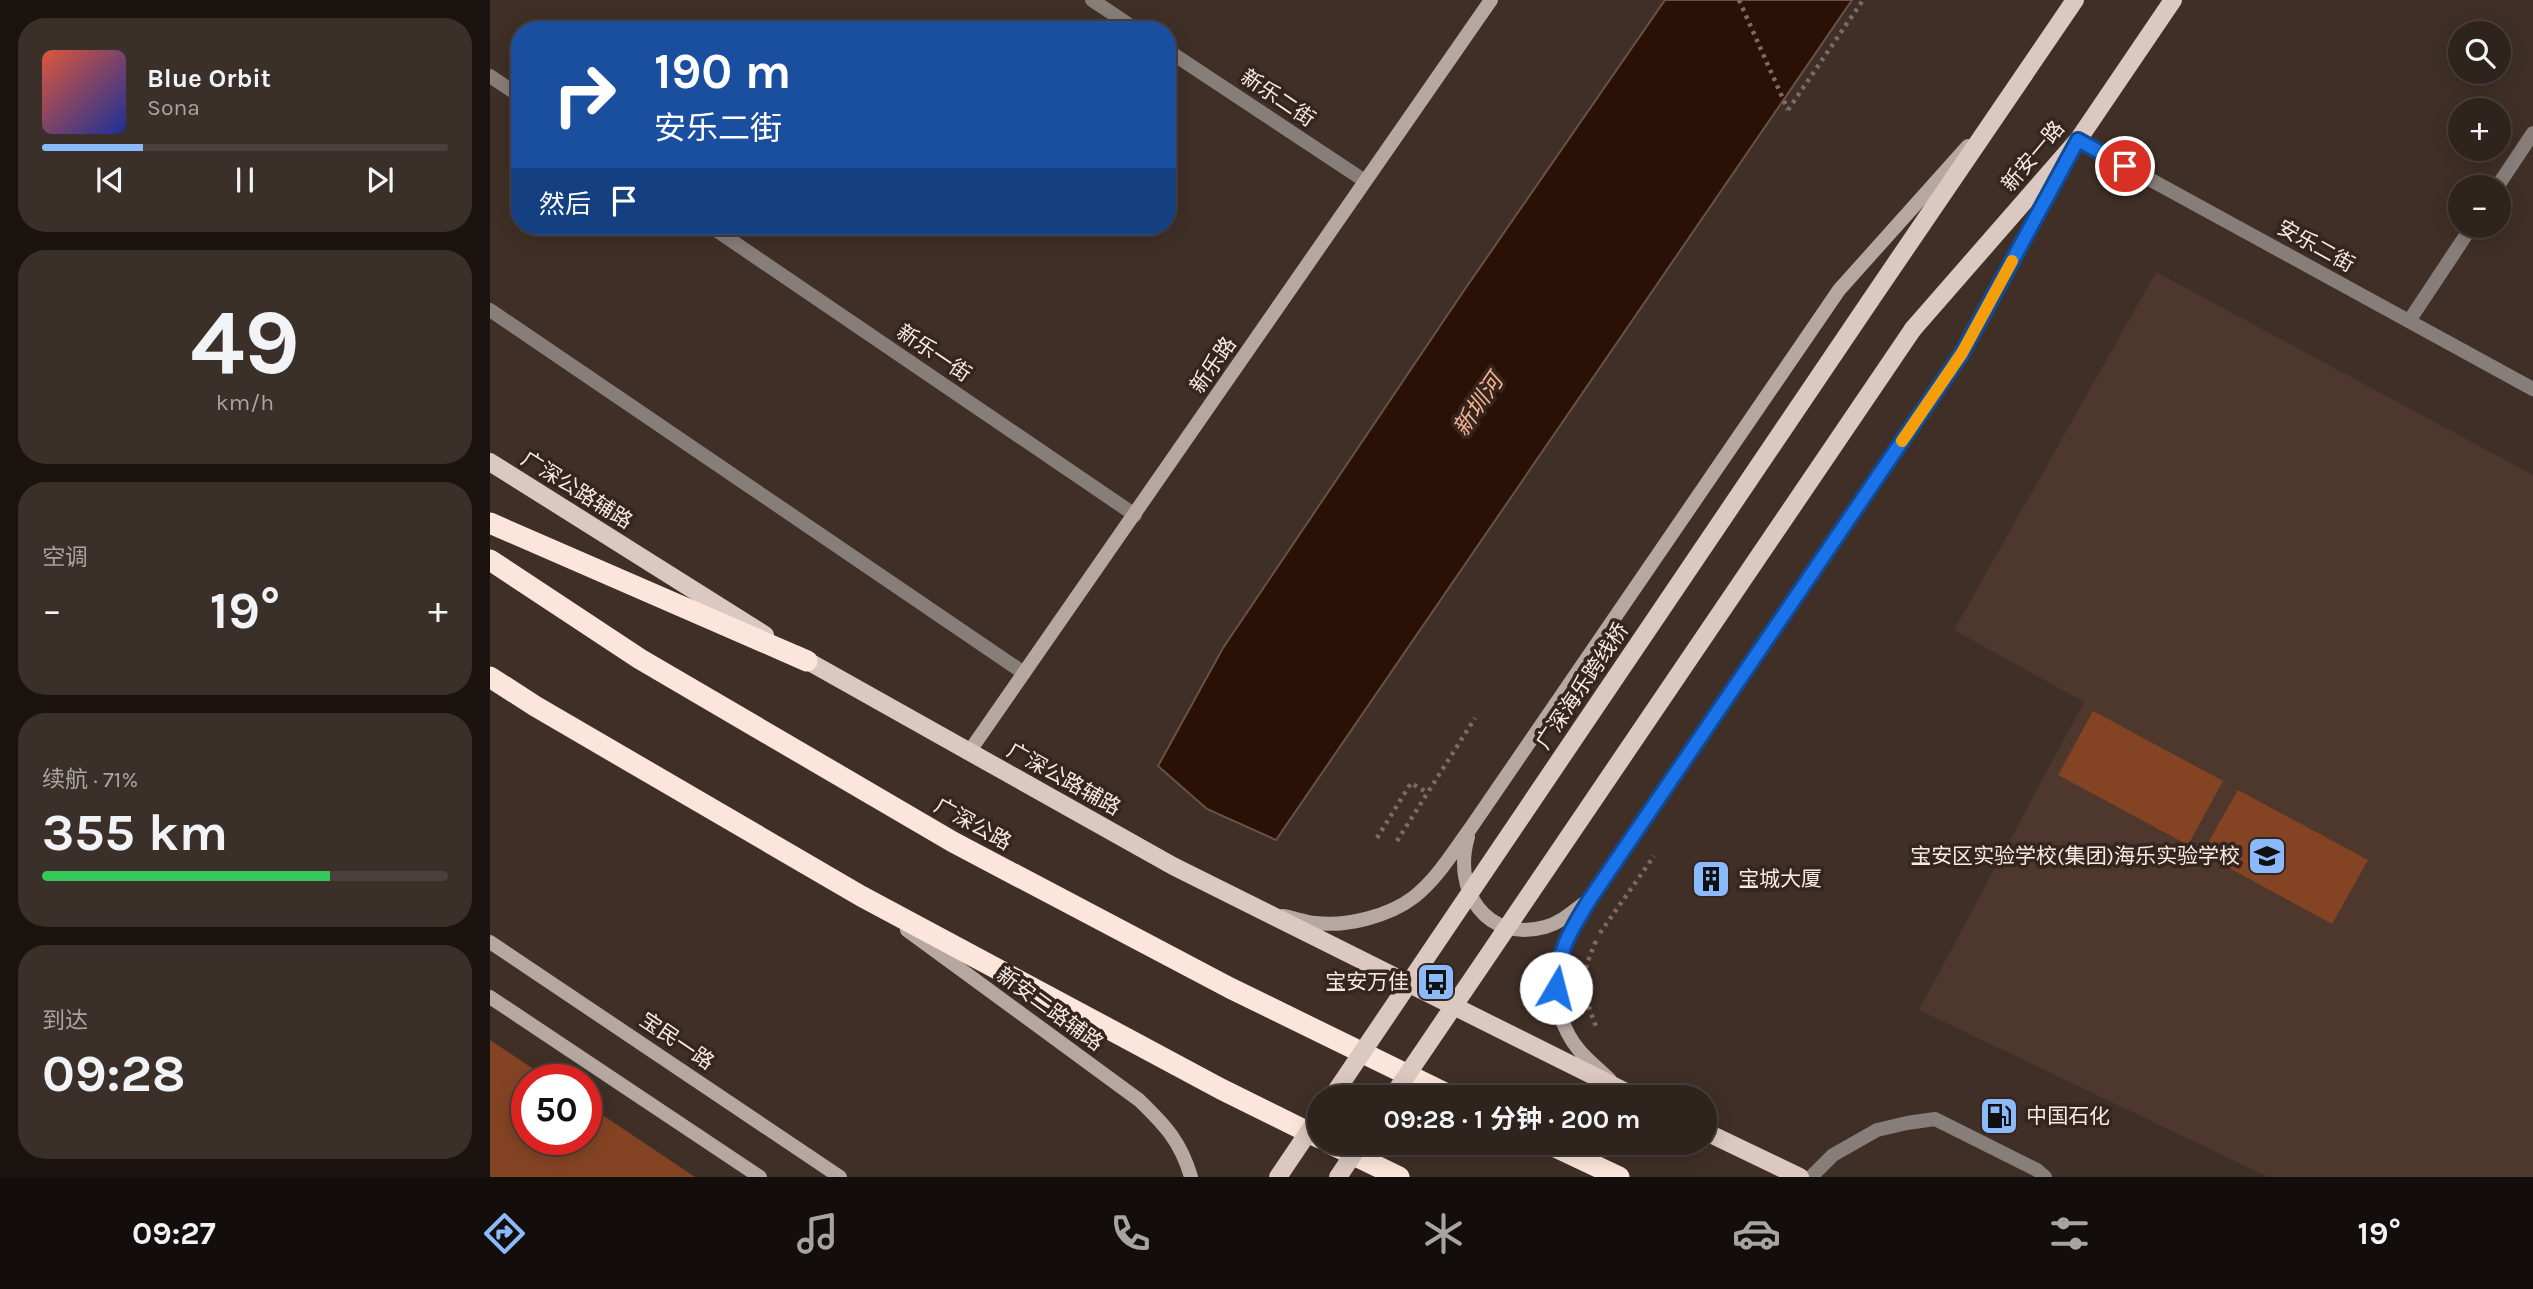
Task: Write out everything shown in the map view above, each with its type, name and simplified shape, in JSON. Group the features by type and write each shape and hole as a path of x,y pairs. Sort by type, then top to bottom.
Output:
{"highway":[{"path":"490,523 807,661"},
{"name":"广深公路","path":"490,560 640,659 953,842 1230,988 1428,1085"},
{"path":"490,677 861,896 1221,1089 1307,1132"},
{"path":"1354,1155 1399,1177"},
{"path":"1572,1155 1619,1177"}],"main road":[{"name":"新乐路","path":"969,752 1491,0"},
{"path":"1259,910 1317,924 1382,915 1414,897 1438,872 1839,290 2004,106 2075,0"},
{"name":"新安一路","path":"1400,1085 1913,329 2078,140 2173,0"},
{"name":"广深海乐跨线桥","path":"1340,1085 2004,106"},
{"path":"1615,1085 1578,1050 1564,1027 1556,988 1558,961 1569,933 1962,353 2078,140"},
{"name":"广深公路辅路","path":"490,462 807,661 1173,866 1612,1085"},
{"path":"1470,829 1464,852 1463,871 1467,890 1476,907 1490,919 1509,927 1528,930 1547,927 1565,918 1590,899"},
{"name":"新安二路辅路","path":"861,896 1139,1100 1167,1127 1185,1155 1191,1177"},
{"name":"宝民一路","path":"490,942 840,1177"},
{"path":"490,997 760,1177"},
{"path":"1278,1177 1307,1134"},
{"path":"1717,1136 1800,1177"},
{"path":"1338,1177 1353,1155"}],"street":[{"path":"1092,0 1124,21"},
{"name":"新乐二街","path":"1176,56 1365,181"},
{"path":"490,76 511,90"},
{"path":"2505,175 2533,133"},
{"name":"安乐二街","path":"2078,140 2533,389"},
{"name":"新乐一街","path":"723,235 1135,515"},
{"path":"2409,321 2464,238"},
{"path":"490,310 1024,673"},
{"path":"1811,1177 1833,1155 1877,1130 1935,1119 2038,1170 2045,1177"}],"path":[{"path":"1738,0 1788,110 1863,0"},
{"path":"1397,841 1475,718"},
{"path":"1377,838 1411,783 1428,793"},
{"path":"1599,1035 1582,987 1589,956 1598,937 1654,856"},
{"path":"1653,1083 1658,1085"}],"shaded area":[{"name":"宝安区实验学校(集团)海乐实验学校","path":"2156,272 2533,475 2533,1177 2268,1177 1919,1010 2084,702 1954,630"},
{"path":"2093,711 2223,781 2188,845 2058,775"},
{"path":"2238,790 2368,860 2332,924 2202,853"},
{"path":"490,1040 526,1064 511,1064 511,1155 602,1155 602,1115 695,1177 490,1177"}],"water":[{"name":"新圳河","path":"1665,0 1852,0 1276,840 1207,809 1158,766 1223,648 1465,289"}],"slow traffic":[{"path":"1902,441 1962,353 2012,261"}],"place":[{"name":"宝安区实验学校(集团)海乐实验学校","path":"2267,856"},
{"name":"宝城大厦","path":"1711,879"},
{"name":"宝安万佳","path":"1436,982"},
{"name":"中国石化","path":"1999,1116"}],"route":[{"path":"1556,988 1558,961 1569,933 1962,353 2078,140 2125,166"}]}
